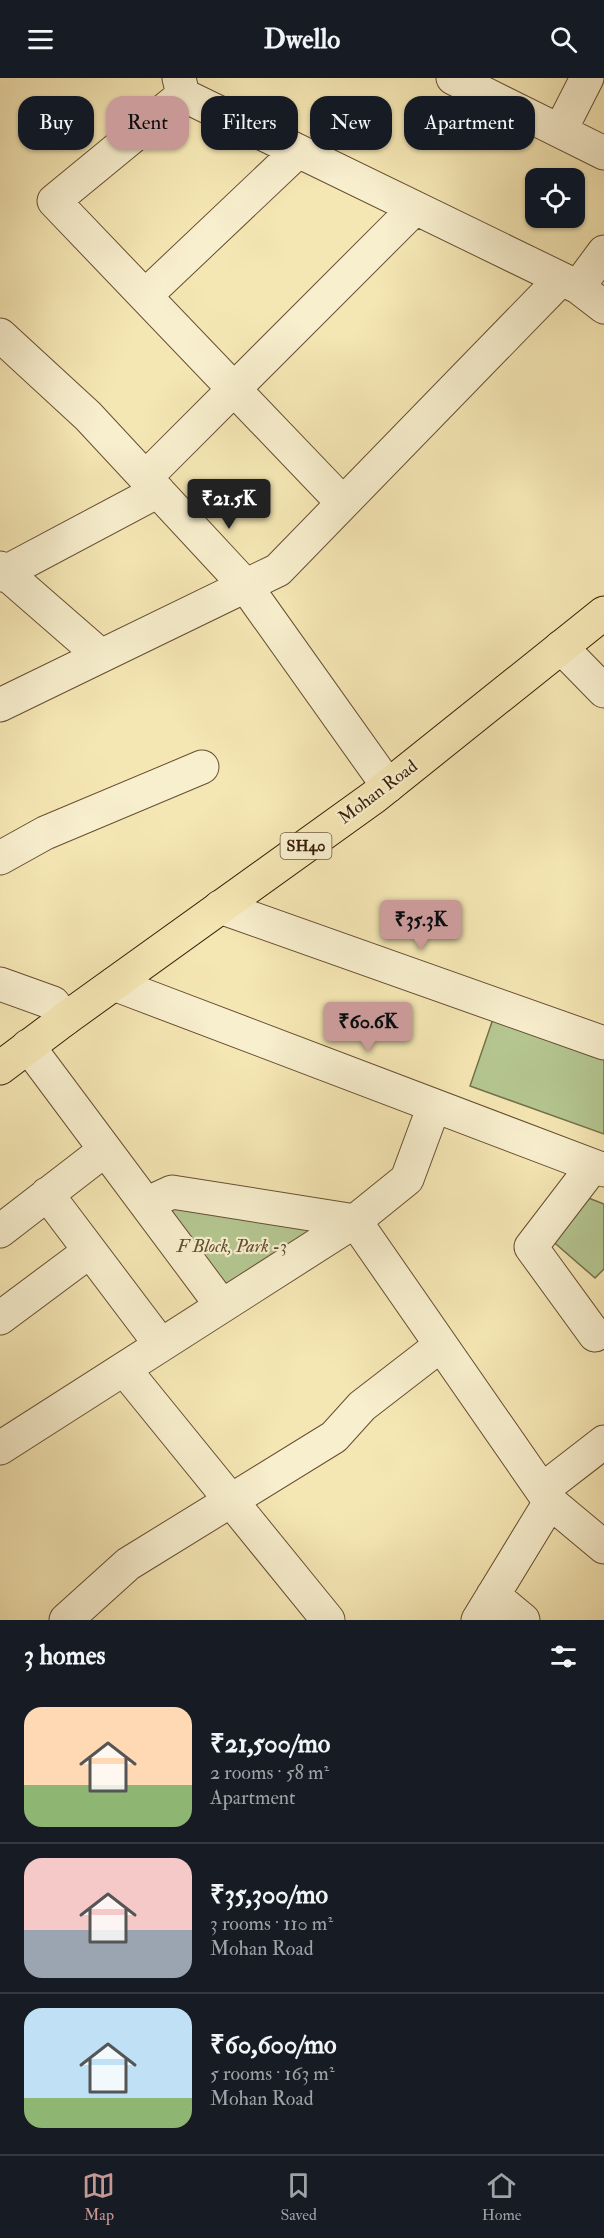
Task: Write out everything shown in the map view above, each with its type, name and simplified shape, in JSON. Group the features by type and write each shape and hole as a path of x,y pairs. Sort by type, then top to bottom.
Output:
{"main road":[{"name":"Mohan Road","path":"0,1068 388,786 604,613"}],"street":[{"path":"453,78 604,153"},
{"path":"560,131 587,78"},
{"path":"343,503 54,201 181,86 298,151 569,283 604,307"},
{"path":"145,296 298,151"},
{"path":"101,656 2,572 151,485 234,389 415,208"},
{"path":"0,705 278,570 343,503 569,283 604,252"},
{"path":"0,335 88,416 245,585 388,786"},
{"path":"561,647 604,691"},
{"path":"0,858 45,833 202,767"},
{"path":"220,907 604,1043"},
{"path":"0,984 53,1003 65,1019"},
{"path":"114,984 599,1168 531,1247 595,1335"},
{"path":"28,1047 222,1306"},
{"path":"0,1448 355,1221 407,1179 434,1106"},
{"path":"0,1231 105,1150"},
{"path":"146,1204 172,1192 355,1221 547,1496 604,1547"},
{"path":"47,1194 161,1346"},
{"path":"0,1318 90,1251"},
{"path":"66,1620 128,1564 334,1437 362,1406 441,1345"},
{"path":"124,1369 328,1620"},
{"path":"523,1620 485,1608 547,1496 604,1442"}],"green space":[{"path":"494,1016 604,1053 604,1134 470,1086"},
{"path":"586,1197 604,1204 604,1269 595,1278 549,1238"},
{"name":"F Block, Park -3","path":"172,1201 329,1225 223,1295 160,1208"}]}
